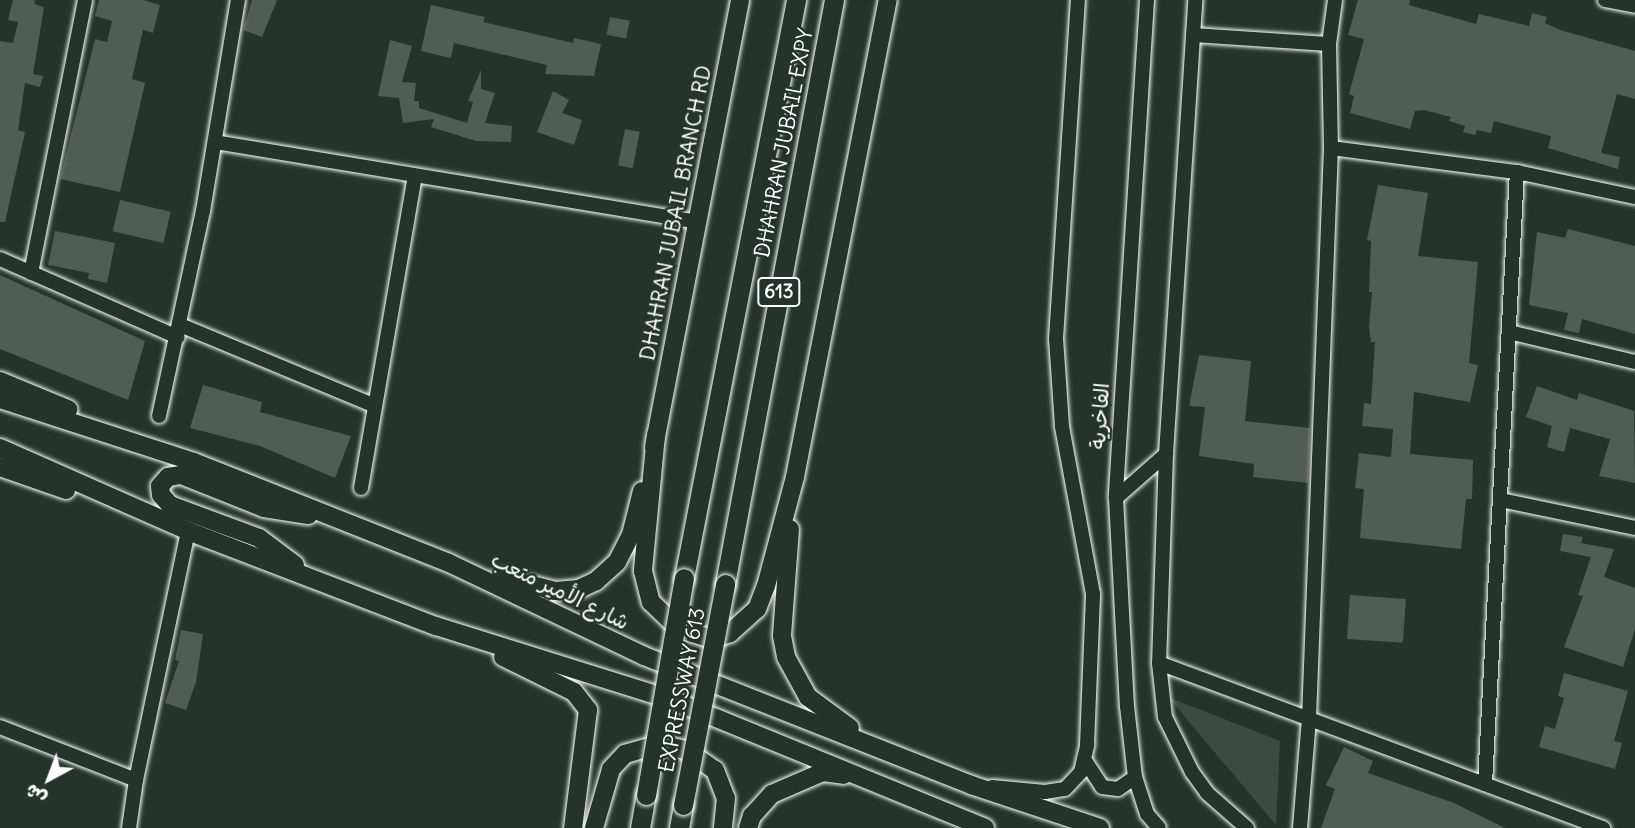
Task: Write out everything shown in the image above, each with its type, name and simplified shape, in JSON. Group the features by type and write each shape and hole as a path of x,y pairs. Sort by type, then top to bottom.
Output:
{"highway":[{"name":"DHAHRAN JUBAIL EXPY","path":"684,578 796,0"},
{"name":"DHAHRAN JUBAIL EXPY","path":"725,584 834,0"},
{"name":"EXPRESSWAY 613","path":"640,828 684,578"},
{"name":"EXPRESSWAY 613","path":"679,828 725,584"}],"main road":[{"name":"DHAHRAN JUBAIL BRANCH RD","path":"656,435 740,0"},
{"path":"656,435 643,571 645,588 662,615 696,635 712,639 730,633 757,609 795,477 888,0"},
{"path":"0,381 194,462"},
{"name":"شارع الأمير متعب","path":"0,399 194,462 449,563 644,656 971,785 1100,828"},
{"path":"449,563 555,591 579,589 596,581 618,562 631,536 656,435"},
{"path":"0,448 184,530"},
{"path":"0,467 184,530 436,626 671,700 874,779 985,828"},
{"path":"313,579 259,538 170,505 161,495 160,486 168,477 181,475 264,508 342,521"},
{"path":"795,477 783,603 786,657 808,697 881,748"},
{"path":"436,626 558,683 584,701 589,723 573,828"},
{"path":"594,828 611,769 625,754 659,744 686,750 715,770 726,798 723,828"},
{"path":"748,828 752,816 772,794 799,779 823,772 874,779"}],"street":[{"path":"30,274 85,0"},
{"path":"159,416 179,331 215,142 238,0"},
{"path":"971,785 1045,792 1065,789 1081,772 1084,759 1093,594 1062,425 1056,338 1079,0"},
{"name":"الفاخرية","path":"1147,0 1116,498 1127,706 1135,777 1147,814 1159,828"},
{"path":"1195,0 1166,454 1158,663 1165,717 1177,747 1207,793 1247,828"},
{"path":"1300,828 1309,718 1331,148 1329,44 1335,0"},
{"path":"1605,0 1635,6"},
{"path":"1193,35 1329,44"},
{"path":"215,142 698,222"},
{"path":"1331,148 1517,172 1635,197"},
{"path":"1485,784 1517,172"},
{"path":"361,488 373,405 415,176"},
{"path":"0,259 30,274 373,405"},
{"path":"1509,332 1635,362"},
{"path":"1116,498 1166,454"},
{"path":"1501,500 1635,527"},
{"path":"129,828 184,530"},
{"path":"1158,663 1602,828"},
{"path":"0,727 136,780"},
{"path":"1084,759 1102,787 1118,789 1135,777"}],"shaded area":[{"path":"1168,697 1280,741 1276,825"}],"building":[{"path":"13,0 35,0 34,4 44,7 33,74 43,76 40,87 25,83 18,130 25,132 5,222 0,222 0,41 13,43 18,22 8,20"},
{"path":"99,0 143,0 160,5 153,33 143,30 132,79 145,83 120,192 60,179 95,39 107,42 112,21 95,16"},
{"path":"252,0 277,0 262,37 243,30"},
{"path":"1358,0 1410,0 1409,5 1476,24 1479,14 1529,26 1532,13 1547,17 1545,23 1560,30 1635,51 1635,99 1617,94 1601,153 1620,157 1618,169 1548,148 1551,136 1494,121 1491,133 1477,130 1475,135 1463,132 1465,126 1449,121 1451,117 1424,110 1415,111 1410,129 1350,113 1354,96 1349,94 1364,39 1348,35"},
{"path":"431,5 485,17 483,22 573,43 574,38 601,44 594,76 545,74 547,65 454,43 451,58 421,51"},
{"path":"610,17 630,21 626,38 607,35"},
{"path":"390,40 412,46 402,82 416,83 414,101 419,101 419,108 467,123 473,102 468,101 481,70 481,89 495,93 485,123 512,126 511,142 476,141 431,127 434,119 403,123 399,98 378,96"},
{"path":"553,91 569,100 562,113 582,120 574,145 537,132"},
{"path":"625,129 640,132 633,168 618,165"},
{"path":"1378,185 1428,193 1418,256 1478,262 1469,363 1478,365 1470,402 1414,392 1410,454 1473,460 1472,499 1466,499 1461,549 1360,538 1364,489 1355,488 1359,453 1391,457 1393,429 1362,426 1364,403 1371,404 1375,342 1371,342 1369,327 1372,292 1369,292 1371,241 1367,240"},
{"path":"120,200 171,212 163,243 113,231"},
{"path":"1568,229 1635,246 1635,334 1582,319 1579,333 1564,330 1568,313 1529,305 1537,232 1565,238"},
{"path":"55,231 115,243 107,283 88,279 89,273 48,265"},
{"path":"0,275 145,341 128,400 0,349"},
{"path":"1199,355 1251,361 1245,421 1310,428 1308,483 1253,477 1254,464 1199,456 1205,407 1189,406"},
{"path":"203,385 262,402 260,412 351,436 335,478 260,446 190,428"},
{"path":"1537,386 1577,400 1579,393 1634,411 1635,483 1599,476 1610,439 1570,428 1564,452 1547,447 1552,426 1526,417"},
{"path":"1563,534 1583,537 1581,543 1614,549 1604,577 1635,588 1635,629 1623,667 1564,647 1583,596 1578,595 1591,557 1560,551"},
{"path":"1350,595 1406,599 1403,643 1347,639"},
{"path":"181,630 203,634 196,682 186,710 165,703 179,661 175,660"},
{"path":"1564,673 1628,691 1614,741 1622,743 1615,769 1539,747 1545,726 1555,729 1564,698 1558,696"},
{"path":"1344,747 1373,761 1368,773 1454,803 1505,828 1321,828 1335,789 1326,785"}]}
